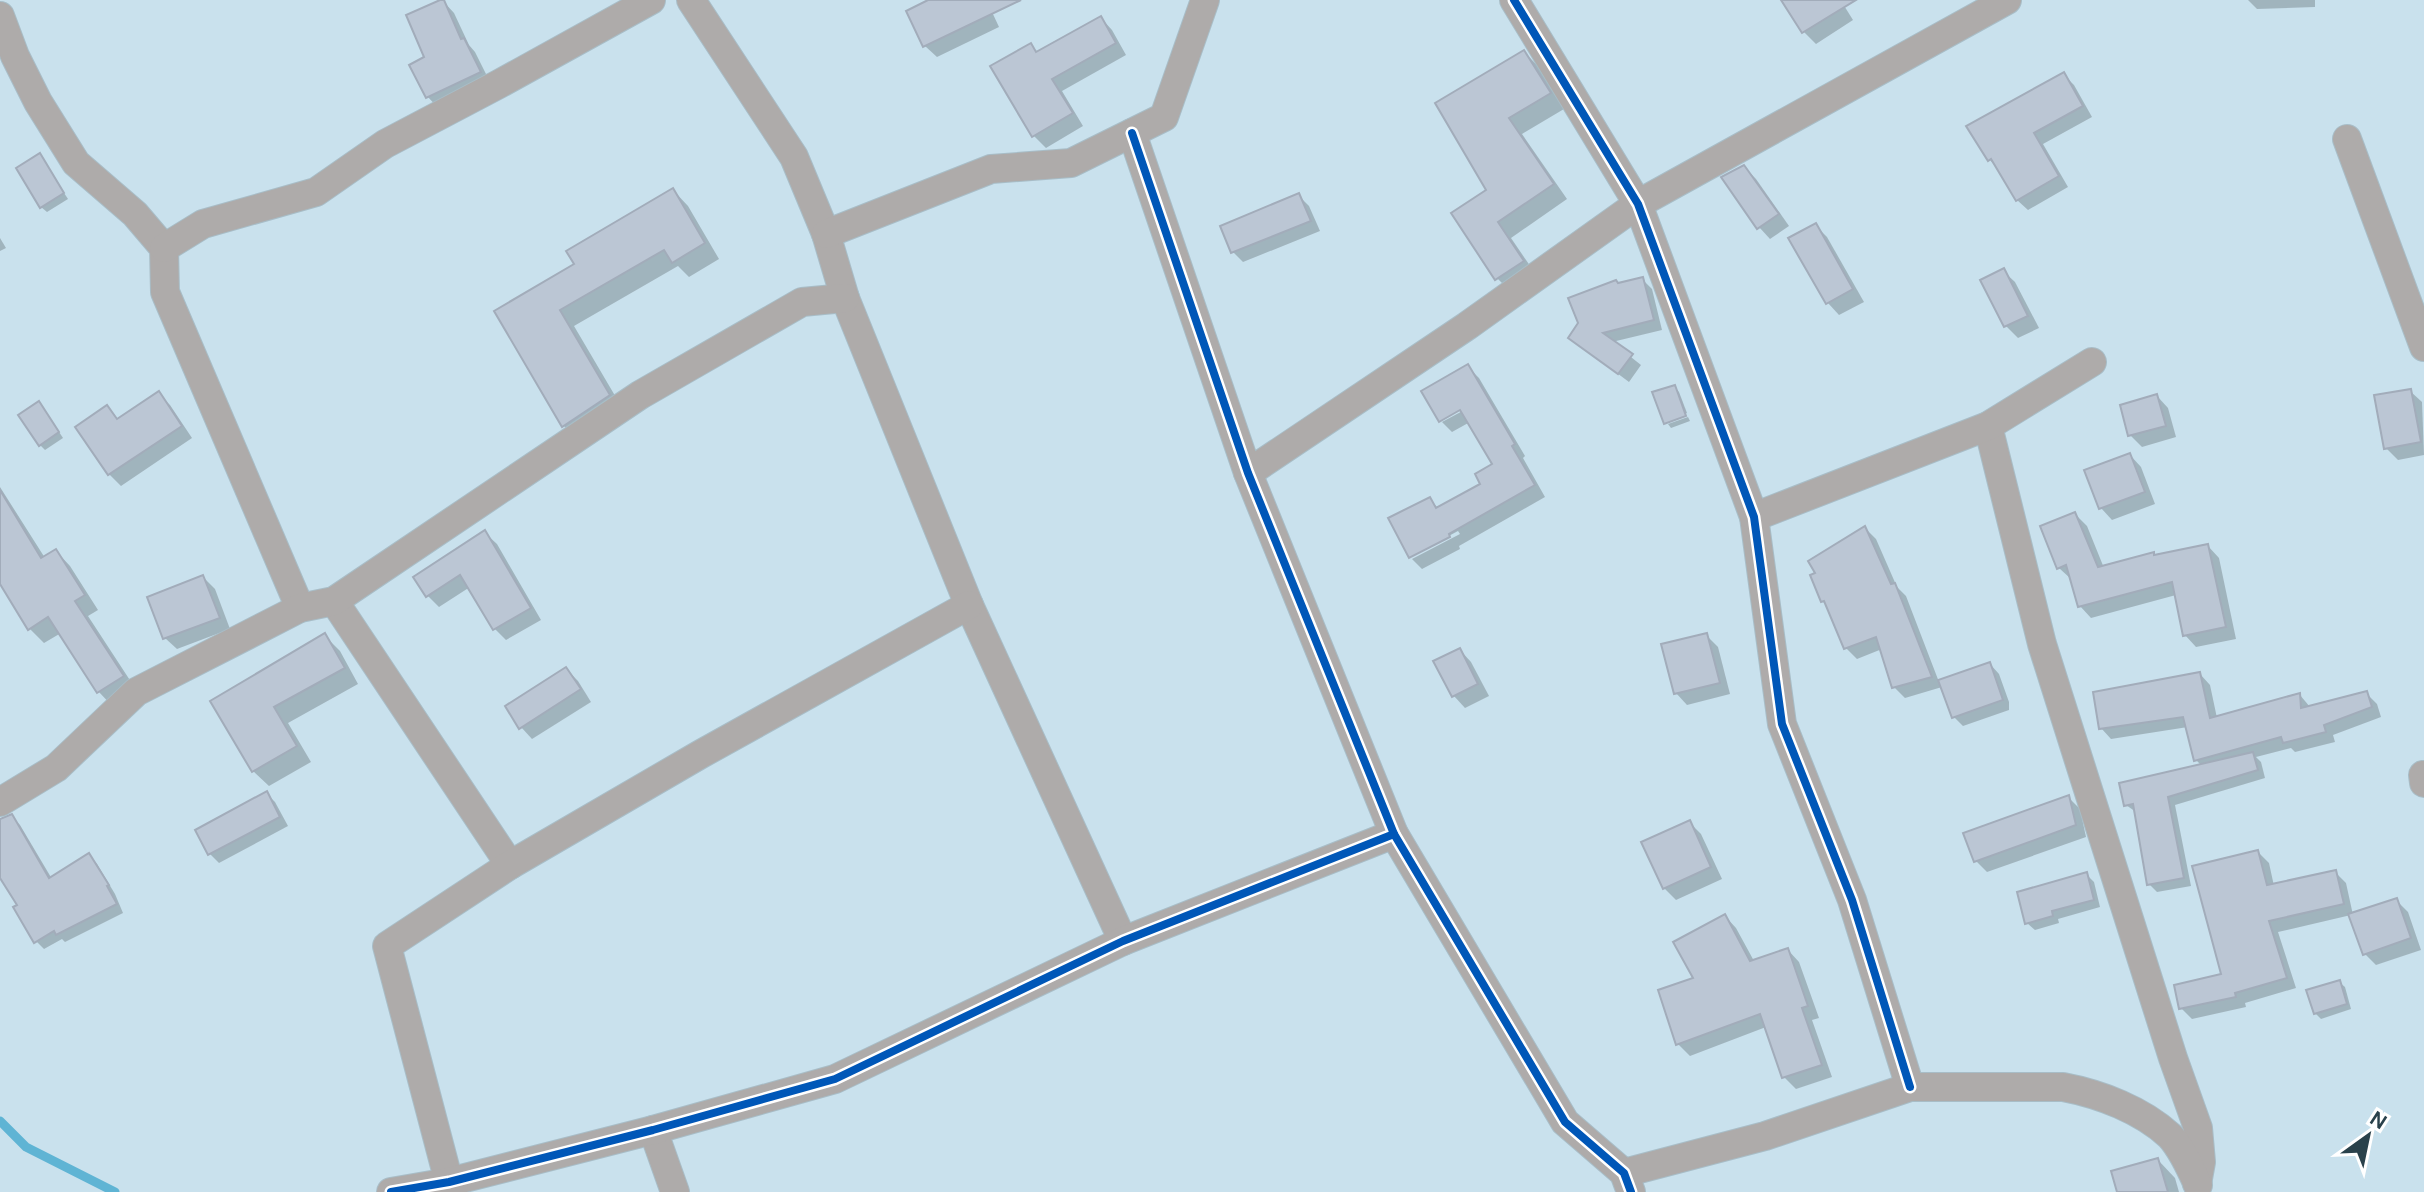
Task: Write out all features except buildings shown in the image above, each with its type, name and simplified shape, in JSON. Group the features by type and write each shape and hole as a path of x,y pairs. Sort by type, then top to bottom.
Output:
{"street":[{"path":"164,248 203,224 316,192 385,144 651,0"},
{"path":"691,0 794,157 826,234 845,298 969,605 1123,941"},
{"path":"826,234 991,169 1071,163 1164,117 1205,0"},
{"path":"1514,0 1638,204 1754,517 1782,724 1852,900 1910,1087"},
{"path":"1248,473 1467,326 1638,204 2007,0"},
{"path":"0,16 15,56 38,102 76,163 135,214 164,248 165,292 300,608"},
{"path":"1132,133 1248,473 1394,834 1565,1122 1628,1183 1910,1087 2063,1087 2088,1091 2118,1103 2171,1137 2199,1188"},
{"path":"2347,139 2424,347"},
{"path":"0,802 56,768 136,692 300,608 334,601 640,395 802,302 845,298"},
{"path":"1754,517 1988,426 2092,362"},
{"path":"1988,426 2042,644 2168,1043 2198,1128 2201,1162 2199,1188"},
{"path":"334,601 510,865"},
{"path":"449,1182 387,946 510,865 701,754 969,605"},
{"path":"391,1192 449,1182 835,1079 1123,941 1394,834"},
{"path":"653,1130 675,1192"}],"waterway":[{"path":"0,1121 26,1147 115,1192"}],"cycle path":[{"path":"1514,0 1638,204 1754,517 1782,724 1852,900 1910,1087"},
{"path":"1132,133 1248,473 1394,834 1565,1122 1624,1173 1631,1192"},
{"path":"391,1192 449,1182 835,1079 1123,941 1394,834"}]}
